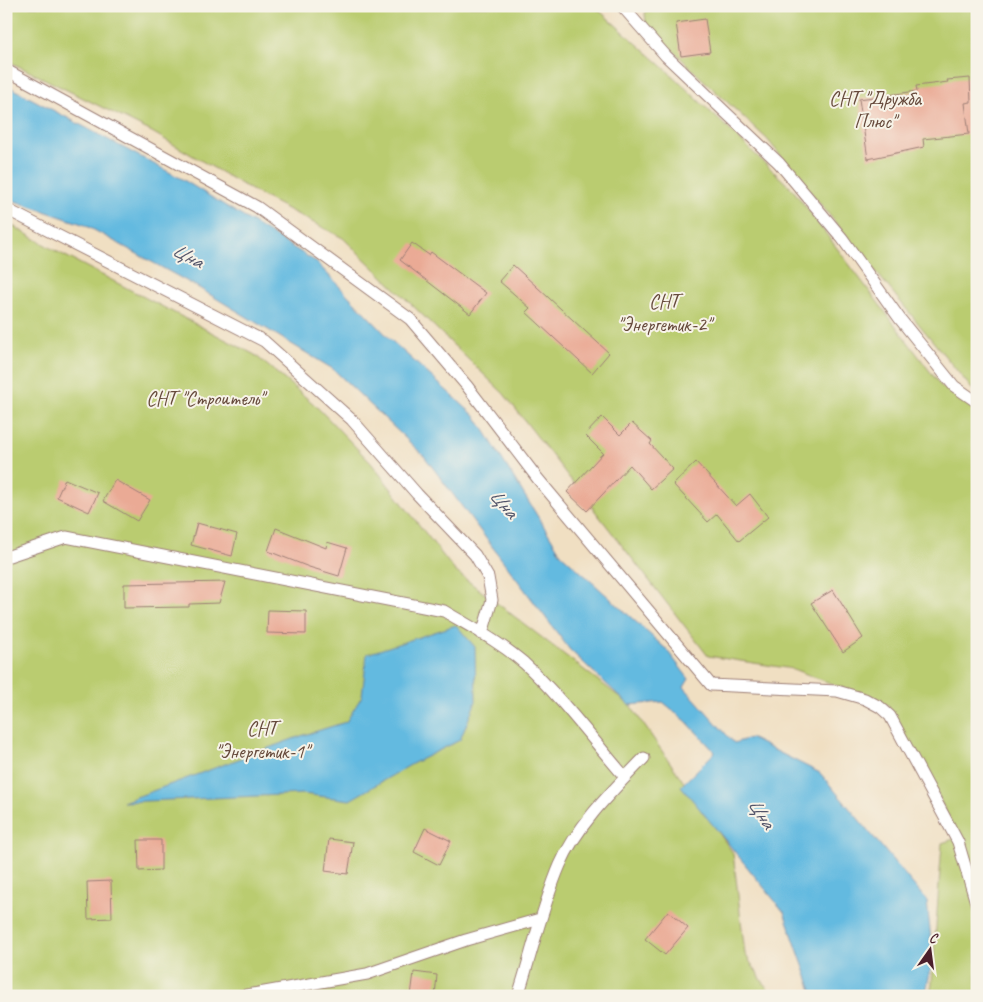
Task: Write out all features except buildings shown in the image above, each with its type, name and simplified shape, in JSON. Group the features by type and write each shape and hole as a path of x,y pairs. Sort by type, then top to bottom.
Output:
{"lane":[{"path":"622,6 666,56 779,163 842,238 900,319 954,386 977,402"},
{"path":"6,70 257,207 410,319 468,386 538,479 711,685 837,691 865,699 880,707 890,716 958,842 977,906"},
{"path":"6,209 264,340 352,420 475,556 488,578 492,600 482,634"},
{"path":"6,557 66,537 444,611 523,662 560,700 625,777"},
{"path":"518,996 540,919 560,864 587,819 644,758"},
{"path":"241,996 367,974 466,940 540,919"}],"green space":[{"name":"СНТ \"Энергетик-2\"","path":"6,6 594,6 661,65 793,190 941,386 977,408 977,996 931,996 942,843 957,838 939,797 888,705 793,669 708,656 504,394 343,238 262,196 152,132 6,60"},
{"name":"СНТ \"Дружба Плюс\"","path":"651,6 977,6 977,391 972,389 767,139 646,24 645,13"},
{"name":"СНТ \"Энергетик-1\"","path":"6,222 54,250 255,355 315,405 371,463 455,571 630,705 733,853 745,954 772,996 6,996"}],"water":[{"name":"Цна","path":"6,85 182,179 315,261 393,342 476,417 561,554 666,649 689,679 684,687 734,743 750,738 820,773 927,901 933,959 925,996 814,996 784,912 681,786 715,752 686,721 663,702 629,705 570,650 424,456 333,369 199,288 85,225 6,198"},
{"path":"456,625 475,647 476,701 460,740 412,764 350,800 303,794 123,802 301,736 346,722 362,696 367,654"}],"park label":[{"name":"СНТ \"Строитель\"","path":"205,398"}]}
